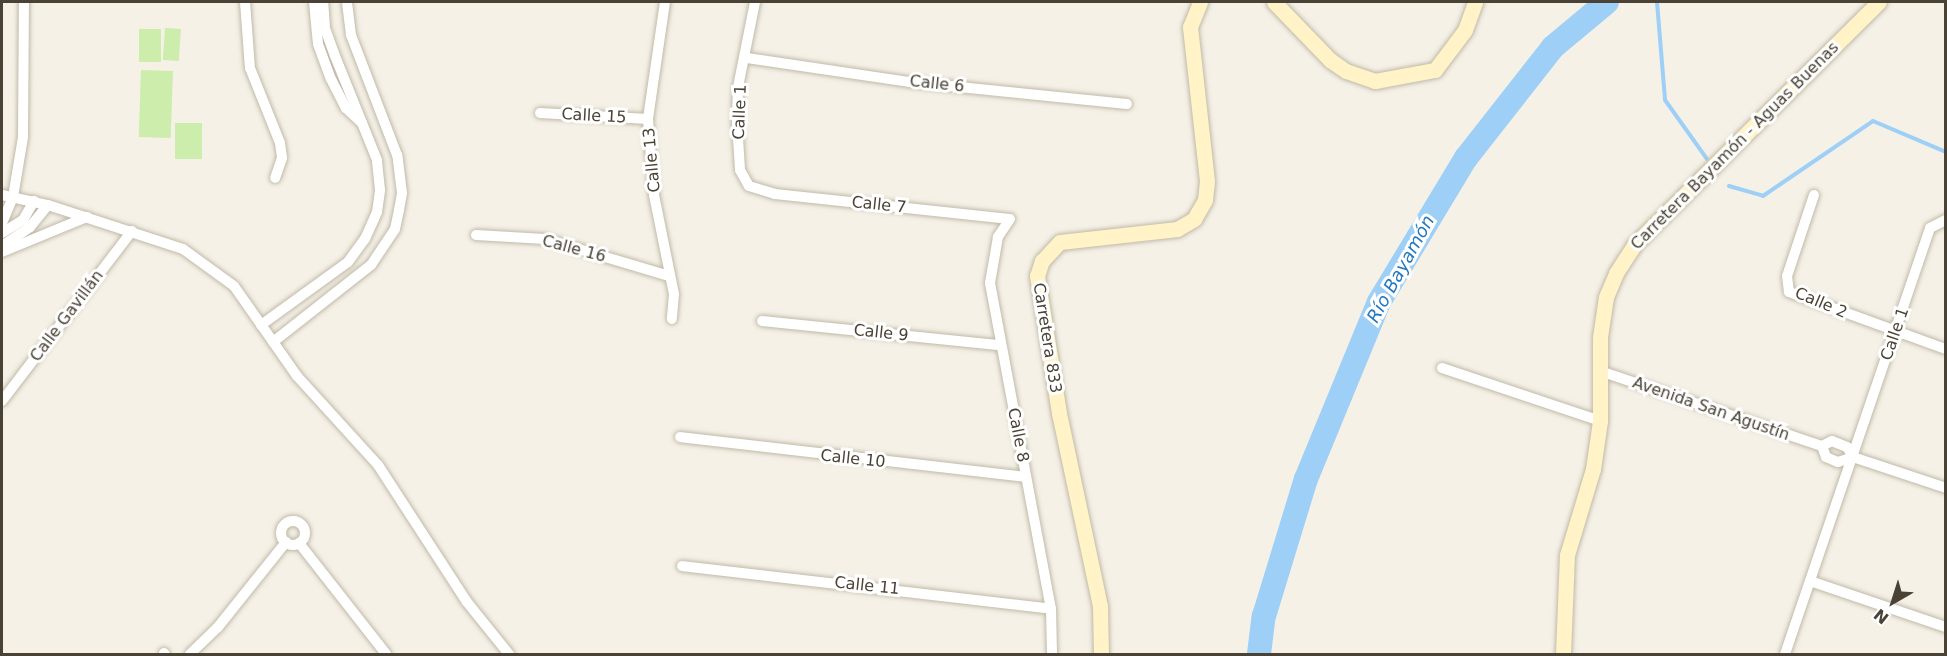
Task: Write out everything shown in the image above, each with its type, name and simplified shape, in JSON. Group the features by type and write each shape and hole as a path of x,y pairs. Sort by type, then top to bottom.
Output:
{"street":[{"path":"2,223 23,137 24,2"},
{"path":"245,2 250,68 280,143 282,158 275,178"},
{"path":"314,2 318,44 331,79 346,108 364,124"},
{"path":"261,325 348,262 365,239 377,212 380,190 377,160 334,56 325,27 323,2"},
{"path":"273,342 371,265 394,229 399,210 402,193 397,155 351,35 347,2"},
{"name":"Calle 13","path":"665,2 648,119 654,195 674,294 672,319"},
{"name":"Calle 1","path":"748,186 740,170 737,122 738,87 747,58 755,2"},
{"name":"Carretera 833","path":"1101,654 1100,606 1059,413 1037,276 1042,261 1060,242 1177,229 1194,219 1205,200 1208,181 1190,27 1200,2"},
{"path":"1274,2 1330,60 1346,71 1375,81 1435,70 1465,30 1475,2"},
{"name":"Carretera Bayamón - Aguas Buenas","path":"1563,654 1567,555 1593,469 1600,421 1600,371 1606,297 1634,245 1879,2"},
{"name":"Calle 6","path":"747,58 910,82 1127,104"},
{"name":"Calle 15","path":"540,113 648,119"},
{"name":"Calle 7","path":"748,186 775,194 1010,219"},
{"name":"Calle 2","path":"1814,195 1786,276 1789,292 1946,350"},
{"path":"7,196 48,205 183,249 234,286 297,376 378,465 467,602 509,654"},
{"path":"2,233 23,220 34,201"},
{"path":"2,246 30,227 48,205"},
{"path":"2,252 87,217"},
{"name":"Calle 8","path":"1010,219 998,237 990,283 1051,609 1052,654"},
{"name":"Calle 1","path":"1853,457 1930,228 1946,220"},
{"name":"Calle Gavillán","path":"2,401 132,231"},
{"name":"Calle 16","path":"476,235 546,239 669,276"},
{"name":"Calle 9","path":"762,321 1000,345"},
{"path":"1443,368 1600,421"},
{"name":"Avenida San Agustín","path":"1600,371 1822,446 1832,441 1847,447 1853,457"},
{"name":"Calle 10","path":"680,437 1026,477"},
{"name":"Avenida San Agustín","path":"1822,446 1826,457 1838,462 1853,457 1946,488"},
{"path":"1785,654 1853,457"},
{"path":"286,542 281,530 293,521 304,530 299,543"},
{"path":"286,542 299,543 386,654"},
{"path":"190,654 218,627 286,542"},
{"name":"Calle 11","path":"682,566 1051,609"},
{"path":"1810,581 1946,627"}],"green space":[{"path":"165,28 181,29 179,61 163,60"},
{"path":"139,29 161,29 161,62 139,62"},
{"path":"141,70 173,71 171,138 139,137"},
{"path":"175,123 202,123 202,159 175,159"}],"waterway":[{"name":"Río Bayamón","path":"1259,654 1264,616 1306,479 1379,302 1466,158 1553,47 1607,2"},
{"path":"1657,2 1665,100 1707,159"},
{"path":"1729,186 1763,196 1873,121 1946,152"}]}
